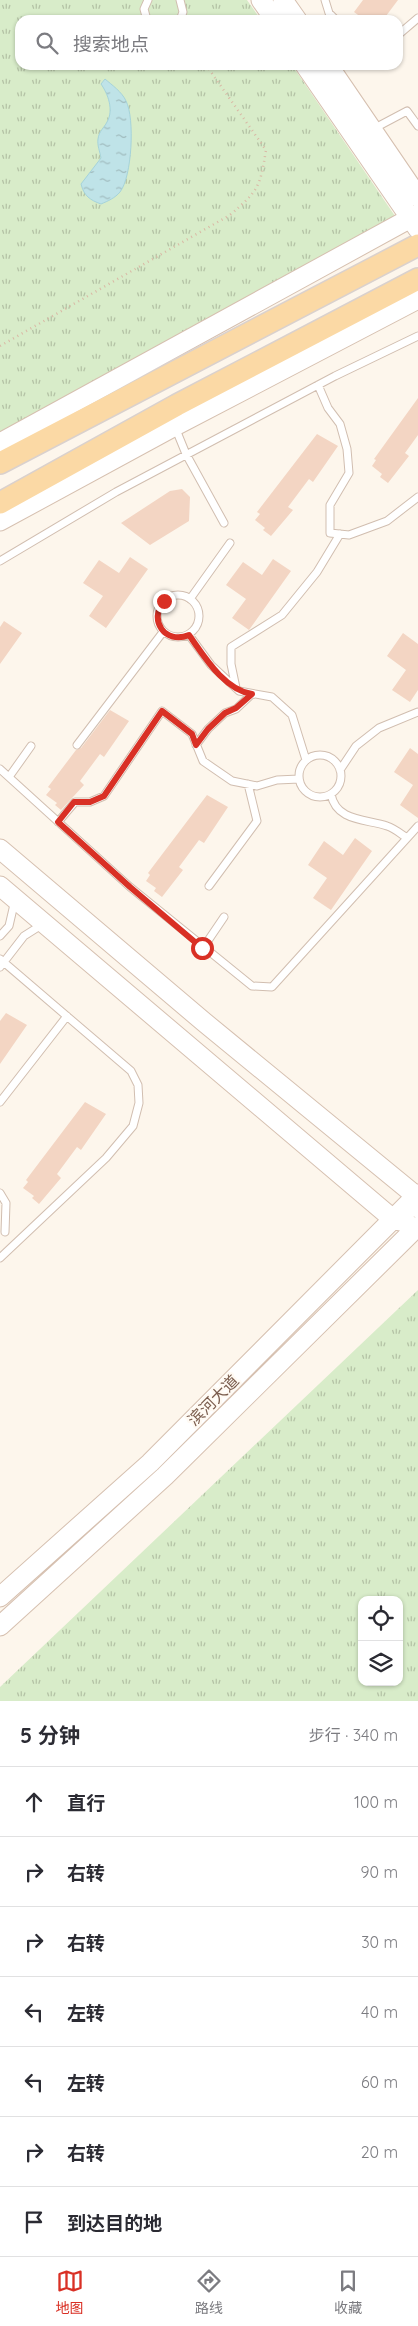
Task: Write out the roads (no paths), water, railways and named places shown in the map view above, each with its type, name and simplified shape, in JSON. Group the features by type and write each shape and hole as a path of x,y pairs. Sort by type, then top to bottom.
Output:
{"main road":[{"path":"0,463 418,245"},
{"path":"0,503 171,418 418,279"}],"street":[{"path":"261,0 272,15"},
{"path":"283,0 294,15"},
{"path":"0,443 415,220 309,70"},
{"path":"331,70 418,197"},
{"path":"0,521 171,418 418,299"},
{"path":"0,849 417,1200"},
{"path":"0,886 394,1220 418,1225"},
{"name":"滨河大道","path":"0,1597 150,1463 394,1220 417,1200"},
{"name":"滨河大道","path":"0,1626 166,1476 418,1225"}],"lane":[{"path":"146,15 144,9 148,0"},
{"path":"180,0 182,15"},
{"path":"325,0 331,15"},
{"path":"403,31 418,18"},
{"path":"372,130 407,111 418,126"},
{"path":"0,561 116,492 186,454 318,385 418,336"},
{"path":"318,385 328,408 340,424 347,448 349,473 330,505 330,533 348,536 387,521 418,497"},
{"path":"171,418 186,454 224,523"},
{"path":"236,688 231,664 231,647 282,614 318,572 340,534"},
{"path":"190,599 230,543"},
{"path":"177,595 190,599 199,610 200,618 194,630 189,635 176,638 163,632 157,620 157,613 164,601 177,595"},
{"path":"77,745 163,632"},
{"path":"189,635 211,665 236,688 252,694 272,697 292,715 306,760"},
{"path":"196,745 208,729 225,713 236,708 252,694"},
{"path":"58,822 74,802 90,802 104,796 162,711 192,734 203,761 232,781 257,786 277,780 299,779"},
{"path":"340,770 356,746 379,728 418,712"},
{"path":"10,777 31,746"},
{"path":"318,755 326,755 337,763 340,770 340,784 331,794 324,797 311,795 301,786 299,772 306,760 318,755"},
{"path":"0,769 130,887 202,948 252,986 272,988 418,826"},
{"path":"209,886 258,821 248,784"},
{"path":"331,794 332,802 341,813 361,821 388,826 407,838"},
{"path":"0,936 8,926 15,900"},
{"path":"202,948 224,917"},
{"path":"0,1258 106,1158 133,1126 139,1103 138,1085 131,1071 1,963 24,936 43,924"},
{"path":"0,1102 67,1016"},
{"path":"0,1193 6,1203 5,1232"}],"water":[{"path":"105,79 126,101 131,120 131,147 127,174 120,192 101,204 88,197 81,184 101,158 98,139 110,112 108,97 101,84"}]}
